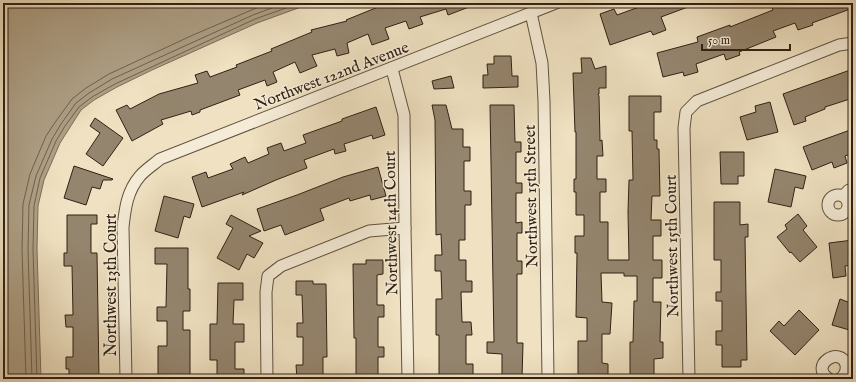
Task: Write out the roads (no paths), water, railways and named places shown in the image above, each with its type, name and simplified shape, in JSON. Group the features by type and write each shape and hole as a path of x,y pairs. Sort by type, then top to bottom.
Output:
{"street":[{"name":"Northwest 122nd Avenue","path":"129,192 140,176 160,159 392,69 556,3"},
{"name":"Northwest 15th Street","path":"531,13 542,63 544,101 548,379"},
{"name":"Northwest 15th Court","path":"689,379 684,128 686,112 697,101 839,45 853,43"},
{"name":"Northwest 14th Court","path":"392,69 404,115 408,379"},
{"path":"843,196 848,190 853,188"},
{"name":"Northwest 13th Court","path":"126,379 124,227 125,208 129,192"},
{"path":"267,379 266,292 268,276 281,266 369,231 405,228"},
{"path":"829,379 824,374 822,366 827,359 834,356 841,359 846,365 845,373 840,379"}],"water":[{"path":"3,3 312,3 257,23 152,70 117,87 94,100 81,110 60,143 44,180 38,206 37,249 41,379 3,379"}]}
